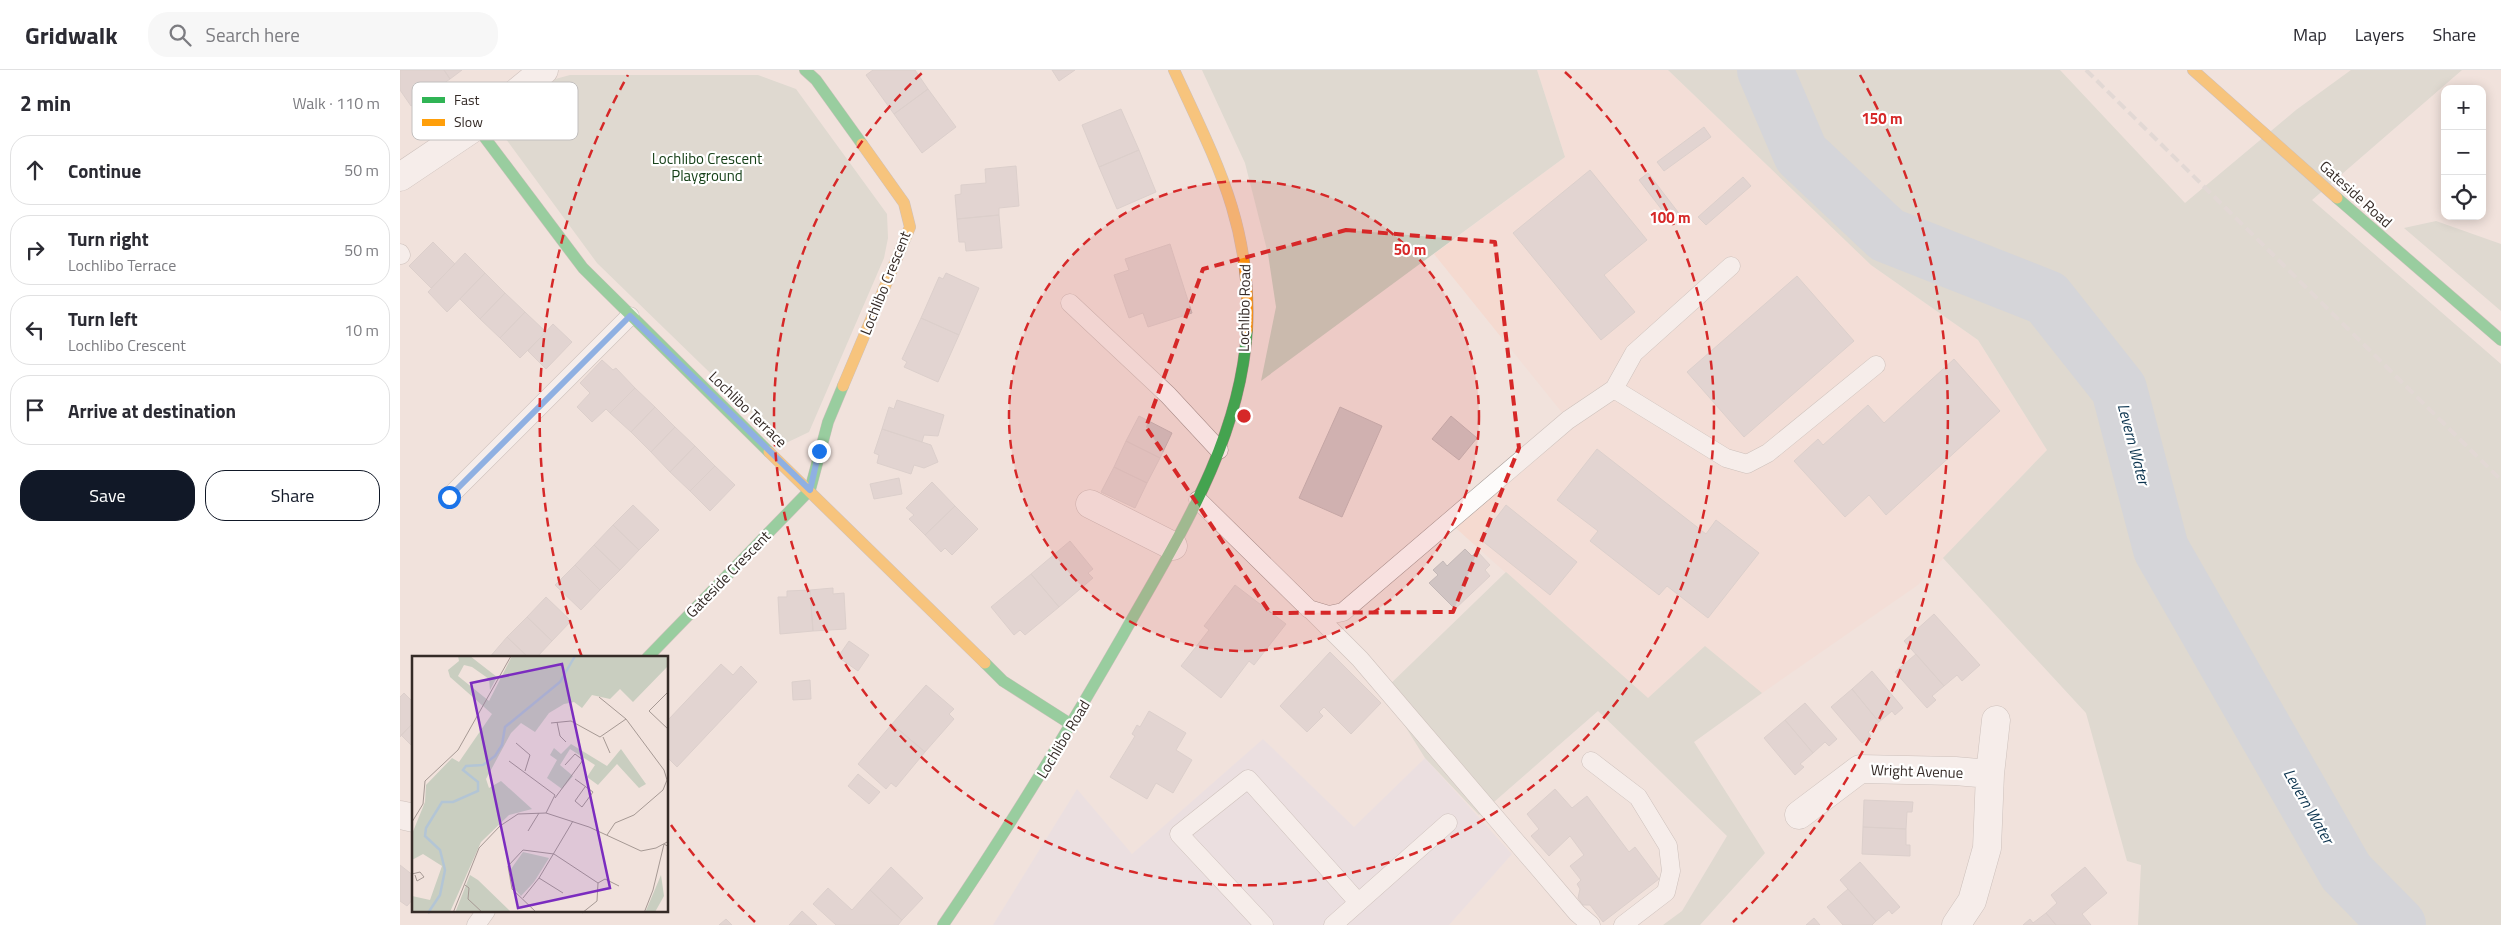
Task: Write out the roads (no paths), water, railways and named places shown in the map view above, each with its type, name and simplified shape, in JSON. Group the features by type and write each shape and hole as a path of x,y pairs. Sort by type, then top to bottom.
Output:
{"street":[{"path":"529,82 544,70"},
{"name":"Lochlibo Crescent","path":"805,70 816,80 904,203 910,227 828,422 810,490"},
{"name":"Lochlibo Road","path":"943,925 989,858 1072,725 1173,546 1198,500 1219,450 1235,401 1244,354 1247,278 1244,248 1225,182 1174,70"},
{"name":"Gateside Road","path":"2193,70 2501,340"},
{"path":"402,173 454,140"},
{"name":"Lochlibo Terrace","path":"487,140 583,268 630,316 1003,680 1072,725"},
{"name":"Gateside Crescent","path":"649,656 810,490"},
{"path":"1090,504 1173,546"},
{"path":"1956,925 1972,901 1987,848 1990,774 1996,720"},
{"name":"Wright Avenue","path":"1799,815 1860,769 1955,771 1990,774"}],"lane":[{"path":"1309,609 1328,615 1343,612 1568,420 1614,388 1634,353 1731,266"},
{"path":"1070,303 1168,396 1219,450"},
{"path":"449,497 630,316"},
{"path":"1614,388 1726,458 1747,464 1768,453 1876,365"},
{"path":"1198,500 1360,659 1577,913 1591,925"},
{"path":"1591,761 1638,797 1668,846 1671,871 1666,892 1623,925"},
{"path":"1264,925 1179,834 1248,779 1358,902"},
{"path":"1333,925 1448,823"},
{"path":"476,925 485,912"}],"waterway":[{"name":"Levern Water","path":"1765,70 1801,154 1887,235 2047,298 2119,389 2161,549 2346,872 2398,925"}],"railway":[{"path":"2086,70 2501,480"}],"park label":[{"name":"Lochlibo Crescent Playground","path":"707,166"}]}
